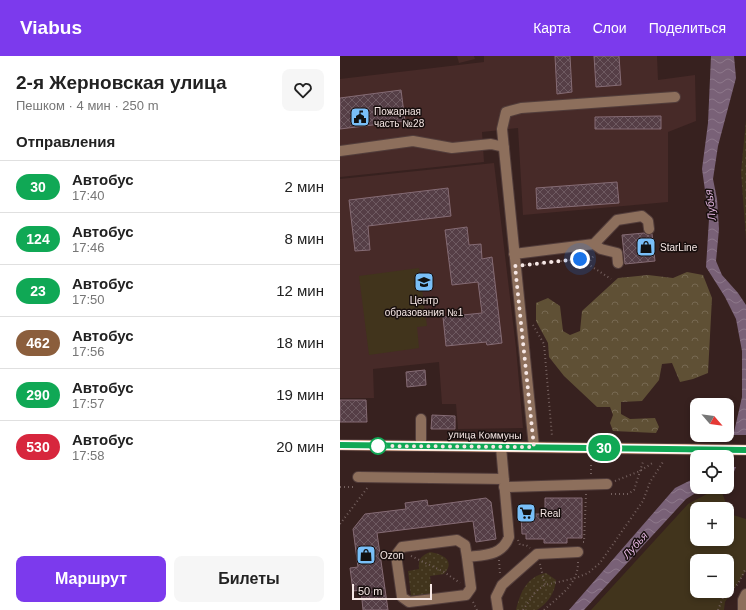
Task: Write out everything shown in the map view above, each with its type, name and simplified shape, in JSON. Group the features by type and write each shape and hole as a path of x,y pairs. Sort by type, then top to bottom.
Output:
{"main road":[{"name":"улица Коммуны","path":"340,445 746,450"}],"street":[{"path":"534,447 520,348 519,253 505,215 504,147 502,129 506,112 521,108 675,97"},
{"path":"340,150 413,141 452,148 491,144 504,147"},
{"path":"519,253 594,244 617,220 642,216 648,221 649,228"},
{"path":"594,244 601,249 616,253 618,263"},
{"path":"420,446 421,418"},
{"path":"467,557 486,555 498,551 506,546 509,537 501,447"},
{"path":"358,477 606,489"},
{"path":"458,540 465,545 467,557 471,588 466,595 409,602 402,597 396,555 402,547 458,540"},
{"path":"498,610 496,597 502,585 536,554 578,552"},
{"path":"743,610 743,600 746,594"}],"path":[{"path":"519,253 520,266 526,272"},
{"path":"520,266 580,259 612,279"},
{"path":"531,322 544,344 552,436"},
{"path":"606,489 628,494 634,490 643,462"},
{"path":"606,489 654,462"},
{"path":"523,610 536,591 545,585 576,578 588,573 606,557 643,501 650,482 663,462"},
{"path":"340,524 368,488"},
{"path":"584,542 586,494"},
{"path":"578,495 591,494"},
{"path":"516,537 520,545 526,545"},
{"path":"400,550 444,572 461,584 466,595"},
{"path":"544,610 576,578 579,570 578,552"},
{"path":"718,610 724,595 738,584 746,568"}],"shaded area":[{"path":"457,56 474,56 475,59 459,63"},
{"path":"484,56 657,56 658,80 695,75 696,121 668,132 668,202 523,215 518,128 482,132 484,162 340,177 340,79 484,62"},
{"path":"746,120 746,239 741,172"},
{"name":"Центр образования №1","path":"494,163 516,348 523,428 458,429 456,404 442,404 439,362 373,369 374,398 340,398 340,179"},
{"path":"419,268 427,326 417,327 419,348 369,355 359,276"},
{"path":"707,494 723,494 726,502 692,502"},
{"path":"690,503 690,546 734,546 734,515 746,519 746,571 734,589 734,554 690,554 690,598 728,598 725,602 724,610 591,610 688,504"},
{"path":"430,552 443,556 449,565 444,574 430,576 432,594 411,596 408,571 419,569 421,558"},
{"path":"546,573 556,580 554,589 548,601 537,610 516,610 525,586 534,578"}],"green space":[{"path":"687,272 703,275 712,298 708,373 680,382 672,363 662,364 659,380 642,401 621,402 621,414 630,419 655,418 659,427 656,433 613,431 610,423 613,415 610,407 597,407 564,376 549,357 548,343 536,321 536,303 548,298 560,306 563,331 570,335 580,331 582,311 618,278 648,275 673,278"}],"water":[{"name":"Лубья","path":"711,56 734,56 736,78 718,146 713,179 717,199 719,229 716,261 722,275 738,293 746,305 746,444 734,472 734,450 724,450 728,442 734,442 734,432 742,397 742,351 736,319 725,297 706,267 709,219 702,169 708,123"},
{"name":"Лубья","path":"690,480 690,494 694,494 686,499 584,610 569,610 675,488"}],"pier":[{"path":"734,435 746,435 746,449 738,467 734,467 734,450 722,450 726,442 734,442"}],"building":[{"path":"555,56 570,56 572,92 557,94"},
{"path":"594,56 619,56 621,85 596,87"},
{"path":"401,90 405,121 340,129 340,98"},
{"path":"661,116 661,129 595,129 595,117"},
{"path":"617,182 619,203 537,209 536,188"},
{"path":"448,188 451,216 368,226 370,250 355,251 349,200"},
{"path":"467,227 469,245 481,244 482,259 492,257 502,343 487,345 486,342 446,346 443,317 482,313 478,282 452,285 445,230"},
{"path":"644,233 647,235 652,234 655,261 625,264 622,235"},
{"path":"425,370 426,385 407,387 406,372"},
{"path":"340,400 366,400 367,422 340,422"},
{"path":"432,415 455,416 455,429 431,429"},
{"path":"486,498 491,502 496,539 476,542 473,521 377,533 388,610 363,610 361,590 353,591 350,568 358,567 353,529 365,514 406,509 405,503 427,500 428,506"},
{"path":"545,498 582,498 582,538 567,538 567,543 544,543 544,539 526,539 526,534 522,534 521,514 545,514"}],"bus line":[{"name":"30","path":"340,445 746,450"}],"place":[{"name":"Пожарная часть №28","path":"360,117"},
{"name":"StarLine","path":"646,247"},
{"name":"Центр образования №1","path":"424,282"},
{"name":"Real","path":"526,513"},
{"name":"Ozon","path":"366,555"}],"route":[{"path":"378,446 534,447 515,266 580,259"}]}
